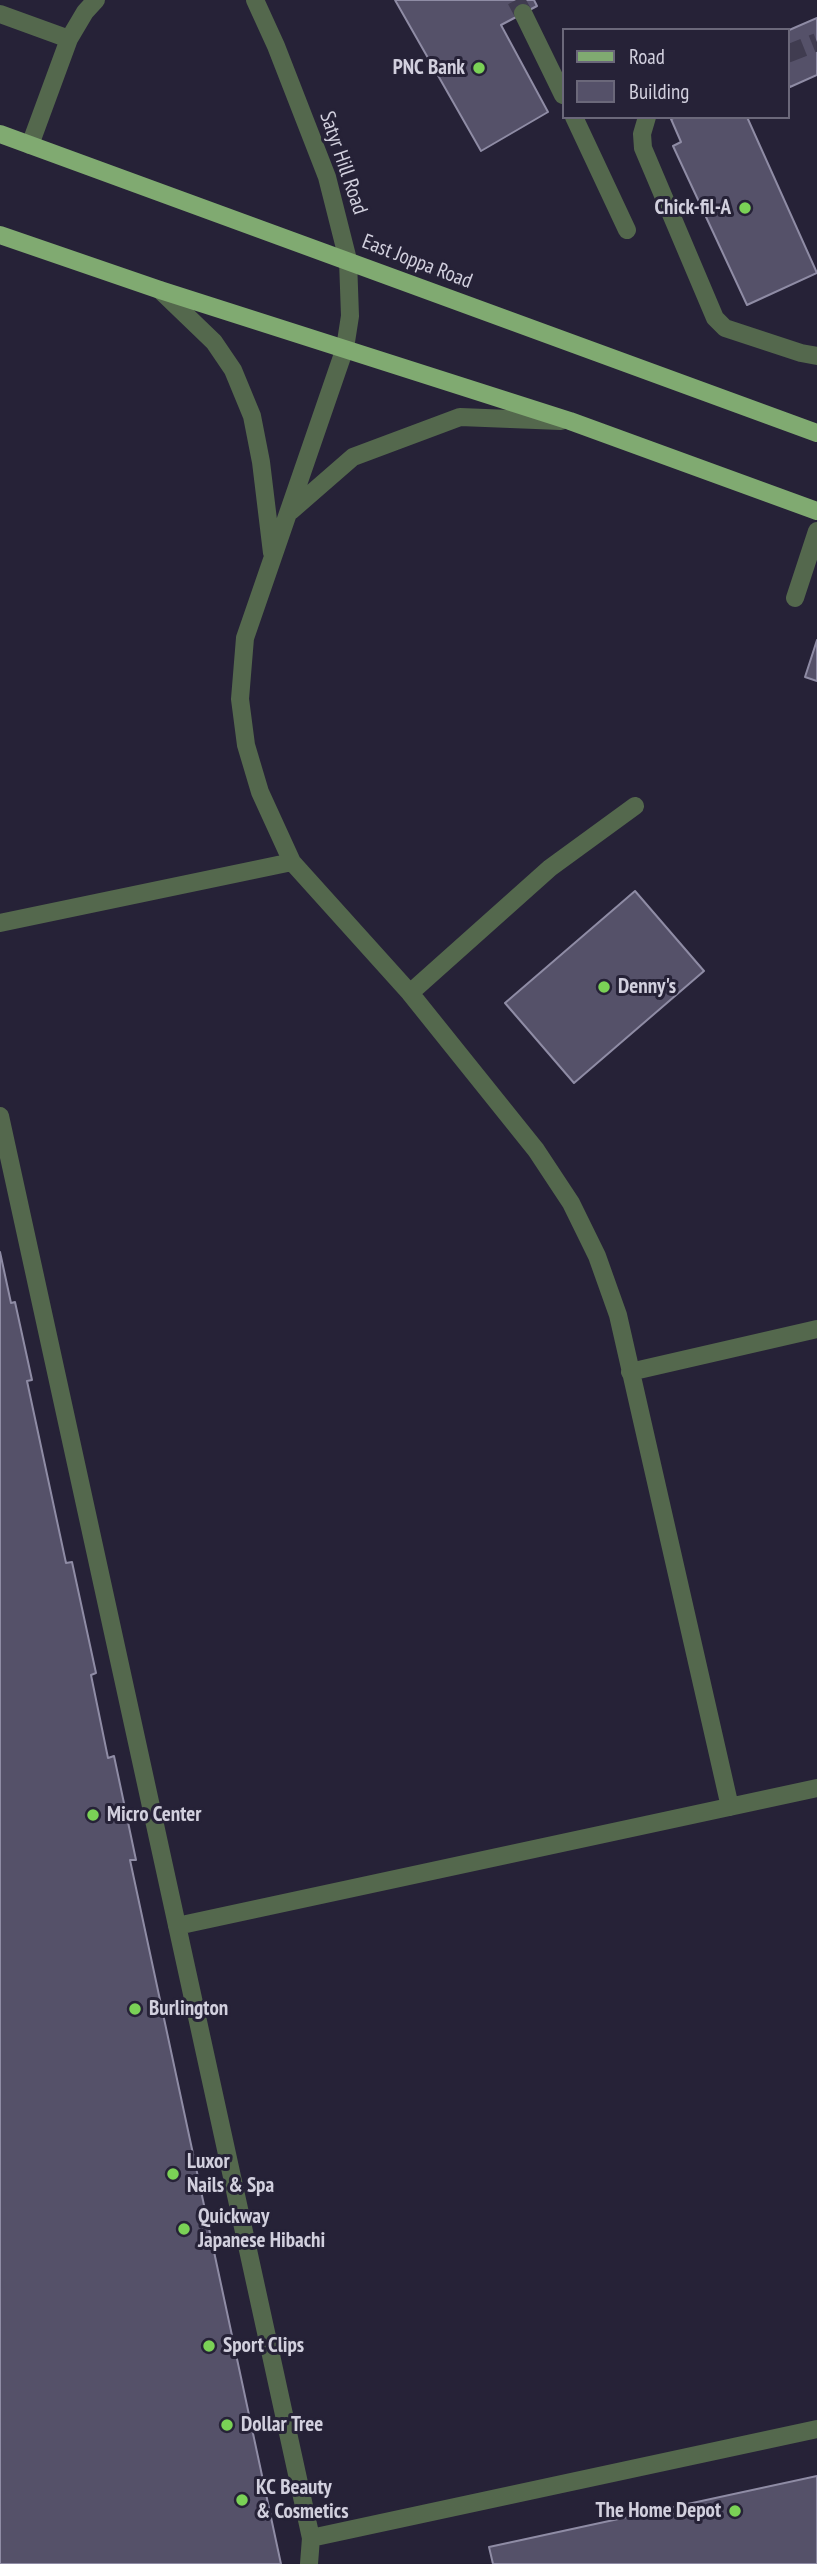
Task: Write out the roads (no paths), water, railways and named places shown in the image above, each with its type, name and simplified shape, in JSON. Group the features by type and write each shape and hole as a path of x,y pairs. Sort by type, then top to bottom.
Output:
{"main road":[{"name":"East Joppa Road","path":"0,134 817,433"},
{"path":"0,235 160,290 570,421 817,511"}],"street":[{"path":"30,145 69,38 96,0"},
{"name":"Satyr Hill Road","path":"255,0 276,46 327,177 348,260 350,316 345,348 245,638 240,699 246,745 260,792 292,862 410,993 536,1150 571,1203 597,1256 618,1315 730,1807"},
{"path":"523,13 562,93"},
{"path":"0,14 69,38"},
{"path":"575,119 627,230"},
{"path":"646,119 642,134 643,148 715,318 725,328 817,356"},
{"path":"160,290 214,342 233,370 252,416 273,558"},
{"path":"288,513 353,457 460,417 570,421"},
{"path":"795,598 817,531"},
{"path":"410,993 550,868 635,806"},
{"path":"0,923 292,862"},
{"path":"0,1116 311,2538 309,2564"},
{"path":"630,1372 817,1329"},
{"path":"177,1926 817,1788"},
{"path":"311,2538 817,2429"}],"tunnel":[{"path":"516,0 523,13"},
{"path":"789,53 817,42"}],"place":[{"name":"PNC Bank","path":"479,68"},
{"name":"Chick-fil-A","path":"745,208"},
{"name":"Denny's","path":"604,987"},
{"name":"Micro Center","path":"93,1815"},
{"name":"Burlington","path":"135,2009"},
{"name":"Luxor Nails & Spa","path":"173,2174"},
{"name":"Quickway Japanese Hibachi","path":"184,2229"},
{"name":"Sport Clips","path":"209,2346"},
{"name":"Dollar Tree","path":"227,2425"},
{"name":"KC Beauty & Cosmetics","path":"242,2500"},
{"name":"The Home Depot","path":"735,2511"}]}
